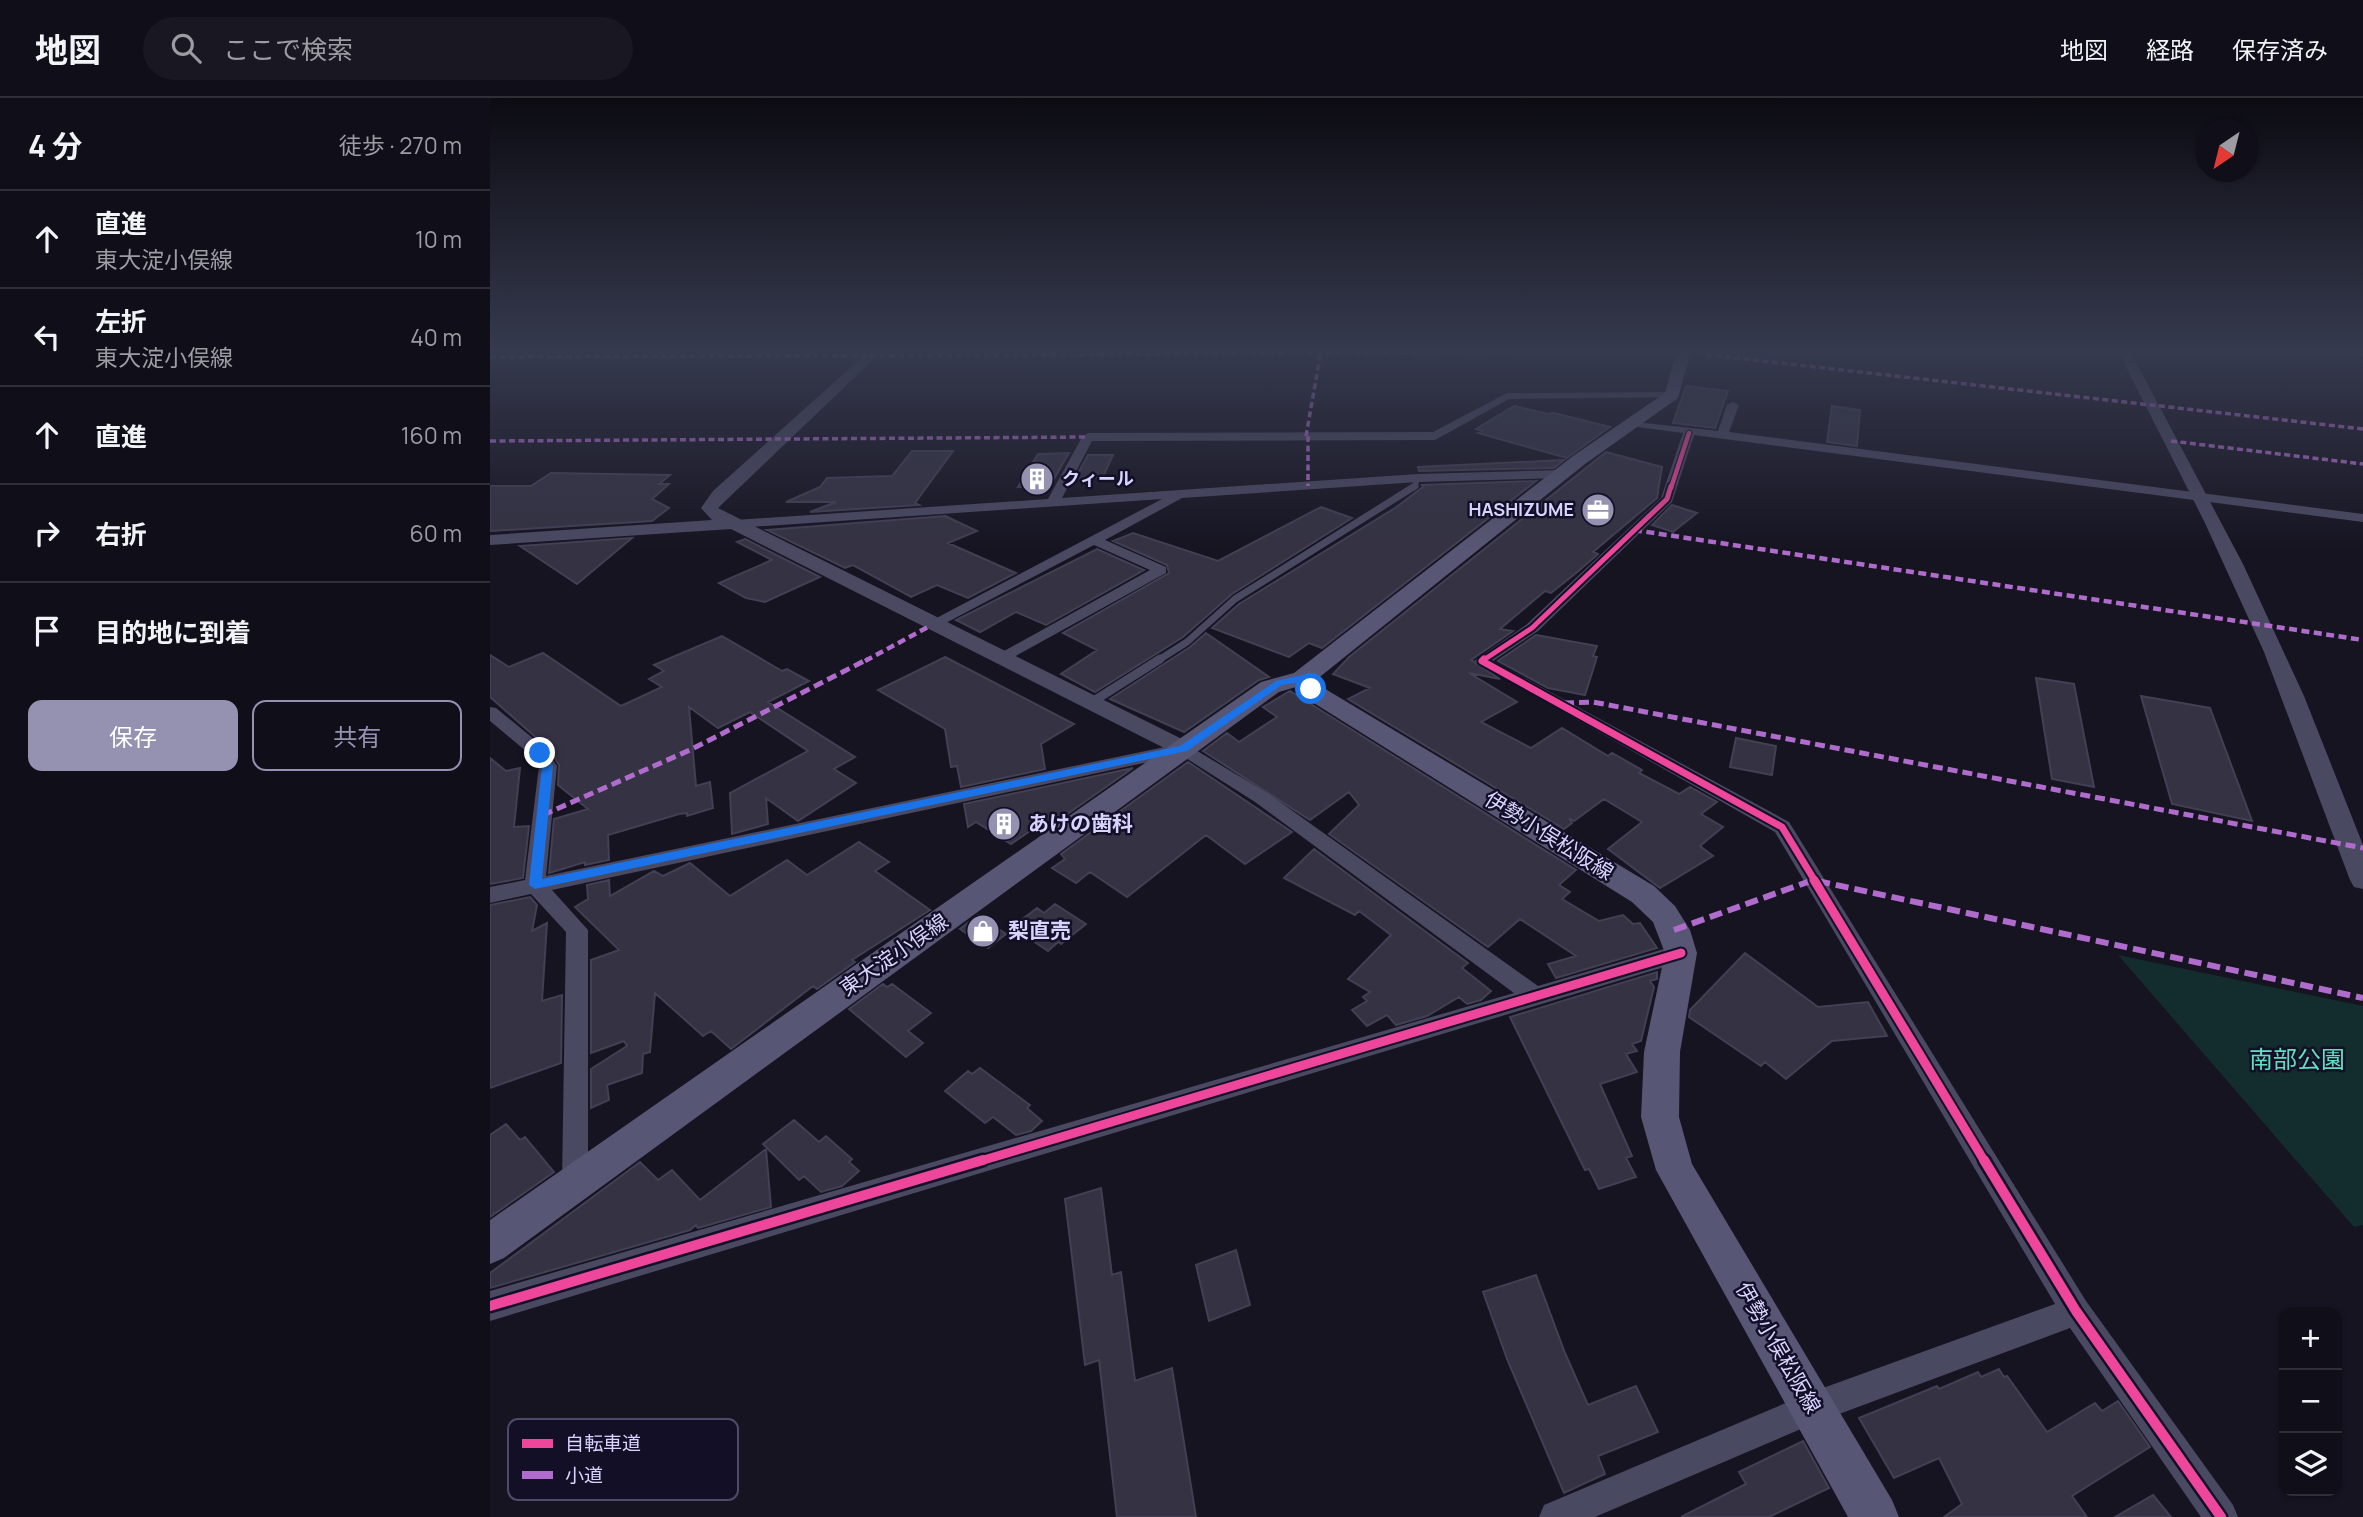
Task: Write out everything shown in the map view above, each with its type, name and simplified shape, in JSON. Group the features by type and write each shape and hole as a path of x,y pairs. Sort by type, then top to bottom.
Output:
{"main road":[{"path":"1303,678 1561,474 1639,417"},
{"name":"東大淀小俣線","path":"490,1244 1270,687 1303,678"},
{"name":"伊勢小俣松阪線","path":"1303,678 1308,687 1318,695 1643,894 1664,914 1674,930 1681,953 1662,1052 1660,1117 1675,1170 1875,1517"}],"street":[{"path":"803,417 719,494 709,508 715,515 1184,749 1262,798 1535,996"},
{"path":"1053,502 1088,437 1435,436 1469,417"},
{"path":"1723,437 1729,417"},
{"path":"2159,417 2201,498 2292,694 2363,880"},
{"path":"1630,423 1689,433 2363,518"},
{"path":"1689,433 1667,499 1532,628 1482,661 1782,827 2076,1311 2221,1517"},
{"path":"490,540 1418,478 1508,473 1561,474"},
{"path":"935,623 1183,494"},
{"path":"1003,658 1161,570 1094,540"},
{"path":"490,712 540,753 548,766 535,885 577,930 575,1181"},
{"path":"490,895 1184,749"},
{"path":"490,1306 1681,953"},
{"path":"1556,1517 1812,1408 2076,1311"}],"lane":[{"path":"1091,702 1187,642 1235,599 1415,487 1418,478"}],"green space":[{"name":"南部公園","path":"2118,955 2363,1006 2363,1225 2354,1227"}],"building":[{"path":"1495,417 1571,417 1610,427 1567,458 1478,433 1482,431 1476,429"},
{"path":"1675,417 1719,417 1715,428 1673,423"},
{"path":"1830,417 1859,417 1857,446 1827,442"},
{"path":"912,451 953,451 915,503 919,505 810,512 836,502 786,502 820,487 827,478 892,476"},
{"path":"1606,452 1662,467 1657,498 1593,552 1598,554 1576,573 1551,593 1545,591 1500,629 1513,631 1471,660 1500,679 1469,673 1517,702 1481,722 1531,748 1562,728 1608,756 1612,753 1642,770 1639,773 1679,794 1690,787 1717,802 1701,814 1723,827 1700,846 1713,856 1660,888 1608,849 1642,822 1604,799 1574,821 1569,818 1572,823 1564,829 1348,699 1370,688 1333,674 1349,657"},
{"path":"1069,453 1051,484 1018,487 1038,454"},
{"path":"1088,455 1113,455 1103,477 1075,479"},
{"path":"1564,460 1554,468 1419,471 1418,467"},
{"path":"551,473 670,475 659,484 669,484 652,499 669,508 652,521 490,531 490,486 531,486"},
{"path":"1536,481 1322,648 1309,643 1289,657 1212,628 1239,604 1395,508 1423,487 1422,485"},
{"path":"1672,505 1697,513 1673,532 1652,525"},
{"path":"1321,507 1352,518 1232,594 1183,637 1095,692 1061,674 1097,650 1063,633 1169,573 1167,565 1113,541 1133,533 1218,561"},
{"path":"945,516 977,531 948,543 1016,573 968,598 937,585 911,597 853,565 845,568 767,530"},
{"path":"632,538 577,584 520,546"},
{"path":"745,539 820,577 765,602 746,598 719,583 772,560 737,542"},
{"path":"1097,549 1144,570 1046,625 1016,612 980,632 956,620"},
{"path":"1206,633 1269,677 1259,680 1184,732 1110,699 1190,647"},
{"path":"1536,635 1597,646 1593,656 1597,657 1585,695 1548,688 1498,661"},
{"path":"722,636 782,671 787,669 809,681 768,702 855,757 834,769 856,783 798,821 766,798 768,824 732,834 730,793 808,751 750,712 718,728 689,707 696,786 710,782 713,808 687,816 687,813 679,814 608,835 609,860 585,865 585,862 549,873 554,819 588,809 558,785 559,765 548,748 490,697 490,655 509,667 543,653 621,706 662,687 649,679 664,671 654,665"},
{"path":"945,657 1074,724 1041,744 1045,769 961,787 957,766 951,767 945,729 878,690"},
{"path":"2036,678 2074,684 2094,787 2052,779"},
{"path":"1290,691 1576,870 1559,885 1570,892 1562,899 1599,921 1623,915 1633,924 1640,923 1657,948 1556,978 1548,964 1576,956 1520,919 1488,947 1329,834 1359,805 1349,792 1310,820 1203,751 1227,733 1239,742 1277,717 1263,707"},
{"path":"2141,696 2210,708 2252,821 2172,804"},
{"path":"1736,738 1776,746 1772,775 1730,767"},
{"path":"490,758 506,771 520,768 514,827 529,826 523,878 490,884"},
{"path":"1188,762 1292,832 1245,864 1206,835 1127,897 1090,872 1076,883 1052,868 1065,859 1061,854"},
{"path":"1133,768 1043,831 1039,825 1011,844 976,822 968,827 964,804"},
{"path":"859,842 889,862 875,871 930,910 852,960 855,962 817,989 813,986 731,1049 711,1031 703,1036 655,993 650,1052 643,1054 642,1073 607,1085 609,1100 591,1108 591,1069 627,1046 624,1041 591,1053 591,960 619,950 575,907 588,899 587,885 609,880 610,896 654,871 663,876 690,863 730,896 787,860 807,875"},
{"path":"1314,849 1468,963 1462,968 1491,991 1481,1000 1467,1004 1459,997 1427,1016 1396,1025 1387,1015 1367,1026 1352,1010 1367,1001 1363,997 1370,992 1348,979 1391,935 1359,911 1355,915 1284,878"},
{"path":"530,897 537,905 532,931 547,923 542,1001 562,995 561,1063 490,1088 490,905"},
{"path":"1055,904 1086,924 1048,951 1012,927 1037,908 1044,913"},
{"name":"梨直売","path":"978,915 1006,934 988,948 960,929"},
{"path":"1745,953 1818,1007 1868,1002 1887,1036 1832,1041 1786,1079 1765,1062 1761,1066 1689,1017 1690,1010"},
{"path":"1657,972 1657,979 1650,981 1654,987 1641,1041 1632,1044 1637,1051 1626,1054 1637,1072 1600,1084 1632,1156 1626,1158 1636,1177 1599,1189 1589,1169 1585,1170 1510,1017"},
{"path":"883,984 887,987 892,984 931,1013 908,1031 923,1043 906,1057 849,1009"},
{"path":"980,1068 1030,1105 1027,1108 1042,1121 1031,1131 1016,1135 993,1117 985,1123 945,1091 968,1071 972,1074"},
{"path":"794,1120 819,1142 826,1136 852,1159 849,1162 859,1171 842,1186 821,1192 804,1176 799,1180 763,1144"},
{"path":"506,1124 520,1140 525,1137 554,1172 490,1217 490,1135"},
{"path":"766,1149 771,1207 698,1228 696,1225 690,1230 490,1288 490,1273 640,1162 658,1180 672,1170 700,1200"},
{"path":"1101,1188 1112,1275 1121,1272 1135,1381 1172,1368 1196,1517 1117,1517 1099,1360 1085,1365 1065,1199"},
{"path":"1236,1250 1250,1305 1209,1321 1196,1265"},
{"path":"1536,1275 1588,1405 1636,1386 1658,1432 1598,1456 1605,1474 1564,1493 1507,1359 1483,1292"},
{"path":"1999,1369 2004,1377 2007,1376 2047,1432 2095,1403 2102,1411 2118,1401 2150,1447 2072,1496 2087,1517 1944,1517 1962,1504 1939,1458 1894,1478 1859,1418 1937,1386 1939,1389 1978,1372 1981,1377"},
{"path":"1803,1441 1829,1488 1769,1517 1681,1517 1746,1484 1739,1472"},
{"path":"2153,1495 2171,1517 2115,1517"}],"marked path":[{"path":"1306,436 1309,417"},
{"path":"2259,417 2363,429"},
{"path":"1308,436 1308,486"},
{"path":"490,441 1088,437"},
{"path":"2171,441 2363,464"},
{"path":"1634,530 2363,640"},
{"path":"543,815 738,726 928,627"},
{"path":"1564,703 1593,702 2363,848"},
{"path":"1674,930 1813,880 2363,998"}],"cycle path":[{"path":"1689,433 1667,499 1532,628 1482,661 1782,827 2076,1311 2221,1517"},
{"path":"490,1306 1681,953"}],"place":[{"name":"クィール","path":"1037,479"},
{"name":"HASHIZUME","path":"1598,510"},
{"name":"あけの歯科","path":"1004,824"},
{"name":"梨直売","path":"983,931"}],"route":[{"path":"540,753 548,766 535,885 1184,749 1270,687 1303,678 1311,689"}]}
